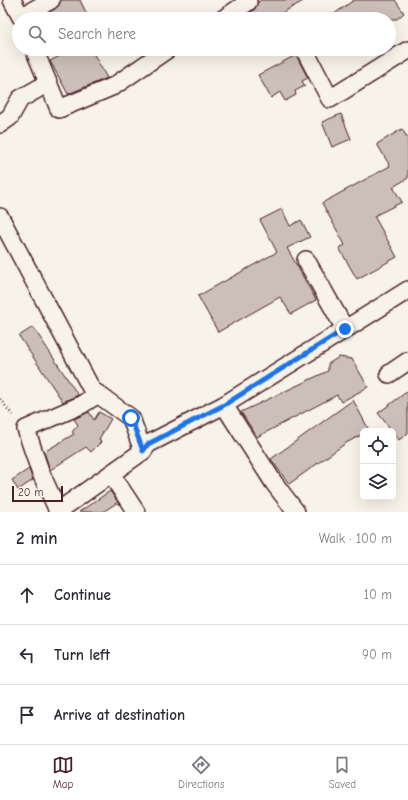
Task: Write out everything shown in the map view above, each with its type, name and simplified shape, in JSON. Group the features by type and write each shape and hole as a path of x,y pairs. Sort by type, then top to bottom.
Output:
{"street":[{"path":"11,0 18,12"},
{"path":"11,0 17,12"},
{"path":"28,12 51,0"},
{"path":"233,12 248,2 247,0"},
{"path":"308,56 330,99 408,50"},
{"path":"37,56 59,109 114,86 158,56"},
{"path":"0,124 10,117 20,99 48,83"},
{"path":"0,217 92,390 131,418 143,451"},
{"path":"306,260 345,329"},
{"path":"98,394 81,404 26,428 40,471 58,512 143,451 148,444 224,405 408,290"},
{"path":"389,374 408,361"},
{"path":"224,405 274,483 296,512"},
{"path":"110,474 136,512"}],"path":[{"path":"0,399 8,412 26,428"}],"building":[{"path":"61,0 80,0 86,12 49,12 56,8"},
{"path":"261,0 305,0 284,12 251,12 254,10 258,2"},
{"path":"354,0 395,0 404,13 396,19 396,12 337,12"},
{"path":"60,56 95,56 107,78 68,94 50,61"},
{"path":"297,56 308,78 302,81 305,86 295,91 296,95 285,101 280,92 271,98 258,75"},
{"path":"341,114 351,139 332,147 322,122"},
{"path":"402,129 408,139 408,178 393,187 402,202 374,216 397,257 357,279 339,248 345,245 322,203 390,166 377,144"},
{"path":"282,209 290,226 301,220 310,237 287,248 316,300 291,314 280,297 218,332 198,296 277,252 260,220"},
{"path":"33,327 78,395 63,402 19,336"},
{"path":"339,357 352,359 368,387 341,402 337,395 257,437 241,412 328,371 328,364"},
{"path":"408,391 408,433 399,440 396,436 396,428 390,428 378,413"},
{"path":"353,400 368,428 360,428 360,436 346,443 289,484 271,459"},
{"path":"89,412 94,420 99,412 111,419 99,439 101,442 91,452 86,447 50,470 44,452 74,434 72,432 78,425 74,419"},
{"path":"29,469 33,480 18,490 12,480"},
{"path":"110,491 118,502 103,512 79,512"}],"route":[{"path":"131,418 143,451 148,444 224,405 345,329"}]}
